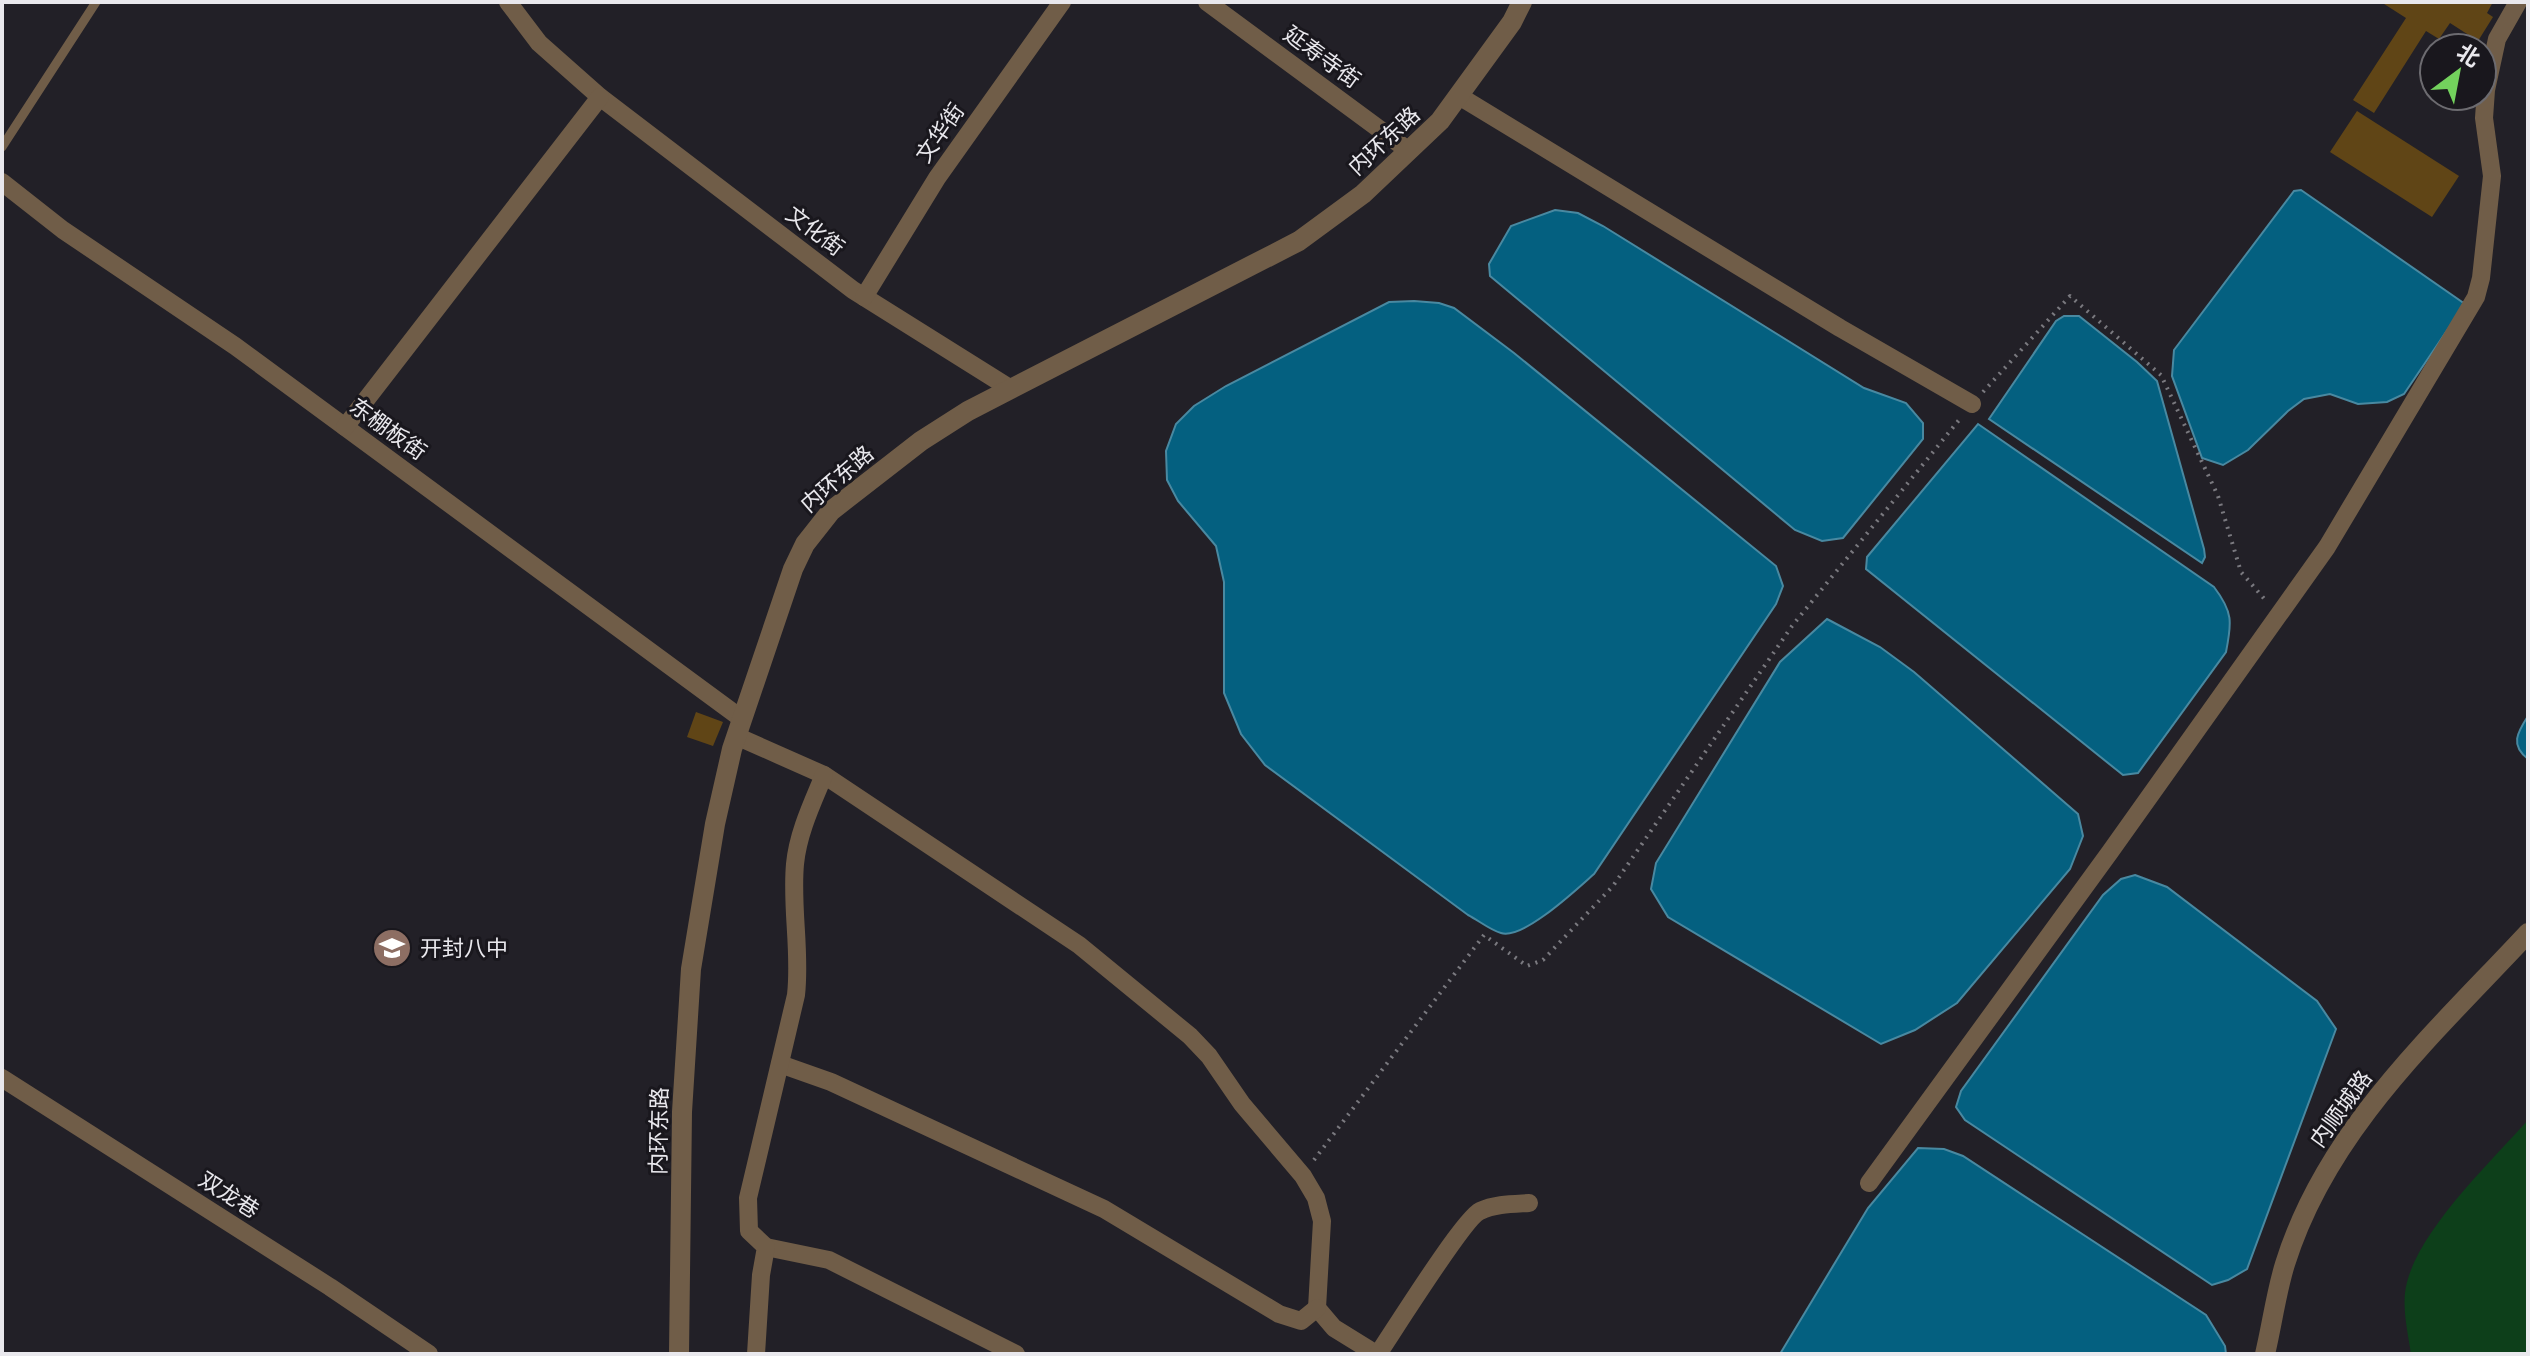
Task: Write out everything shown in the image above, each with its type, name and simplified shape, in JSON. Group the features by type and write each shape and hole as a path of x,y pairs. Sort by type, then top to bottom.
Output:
{"street":[{"name":"文化街","path":"508,2 539,43 600,97 864,297 1011,389"},
{"name":"文华街","path":"864,297 937,178 1062,2"},
{"name":"延寿寺街","path":"1207,2 1409,151"},
{"name":"内环东路","path":"679,1354 682,1112 691,969 715,824 739,728 793,569 816,527 831,511 921,441 968,411 1299,241 1363,194 1440,121 1512,22 1522,2"},
{"path":"1869,1183 2327,547 2476,297 2481,278 2492,176 2484,118 2486,90 2497,39 2518,2"},
{"path":"1459,96 1840,328 1972,404"},
{"path":"345,427 600,97"},
{"name":"东棚板街","path":"2,182 63,230 235,346 345,427 739,728 824,775 1079,945 1125,981 1209,1056 1242,1104 1303,1176 1316,1198 1322,1221 1317,1308"},
{"path":"824,775 799,839 795,864 799,967 796,995 748,1198 749,1231 766,1247 829,1260 1016,1354"},
{"name":"内顺城路","path":"2265,1354 2285,1264 2313,1194 2349,1133 2383,1088 2528,933"},
{"path":"780,1064 831,1082 1104,1209 1279,1314 1301,1321 1317,1308 1334,1328 1377,1354 1477,1211 1529,1203"},
{"name":"双龙巷","path":"2,1078 330,1287 429,1354"},
{"path":"756,1354 766,1247"}],"lane":[{"path":"2,147 96,2"}],"path":[{"path":"1303,1176 1484,935 1527,966 1543,960 1613,886 1792,626 1972,404 2070,296 2161,375 2218,496 2241,572 2279,615"}],"green space":[{"path":"2528,1120 2528,1354 2411,1354 2405,1293 2410,1271 2421,1248 2454,1202"}],"water":[{"path":"2301,190 2465,304 2404,394 2387,402 2358,404 2330,394 2304,399 2248,450 2223,465 2202,458 2172,376 2174,350 2294,191"},
{"path":"1555,210 1578,213 1603,226 1864,388 1906,403 1923,423 1923,439 1843,538 1822,541 1795,530 1490,276 1489,264 1511,226"},
{"path":"1414,301 1454,308 1514,353 1776,566 1783,586 1776,604 1594,874 1549,912 1511,933 1497,932 1468,915 1265,765 1241,734 1224,693 1224,582 1216,546 1178,501 1167,480 1166,451 1176,424 1194,406 1226,386 1389,302"},
{"path":"2064,316 2079,316 2157,381 2204,549 2202,563 1989,419 2056,321"},
{"path":"1978,424 2214,587 2225,603 2230,625 2226,652 2138,773 2123,775 1866,569 1867,557"},
{"path":"1827,619 1880,647 1914,672 2078,814 2083,836 2070,869 1957,1003 1915,1030 1881,1044 1668,917 1651,889 1656,863 1780,662"},
{"path":"2528,716 2528,759 2519,749 2517,739"},
{"path":"2135,875 2167,887 2317,1001 2336,1029 2247,1269 2212,1285 1965,1120 1956,1107 1961,1091 2103,895 2121,879"},
{"path":"1918,1148 1944,1149 1963,1156 2206,1315 2225,1346 2226,1354 1780,1354 1868,1208"}],"building":[{"path":"2381,2 2493,2 2487,13 2493,17 2484,32 2464,32 2450,23 2444,32 2418,32 2418,44 2374,113 2353,100 2406,18"},
{"path":"2357,111 2459,176 2432,217 2330,152"},
{"path":"696,712 723,722 713,746 687,737"}],"place":[{"name":"开封八中","path":"392,948"}]}
